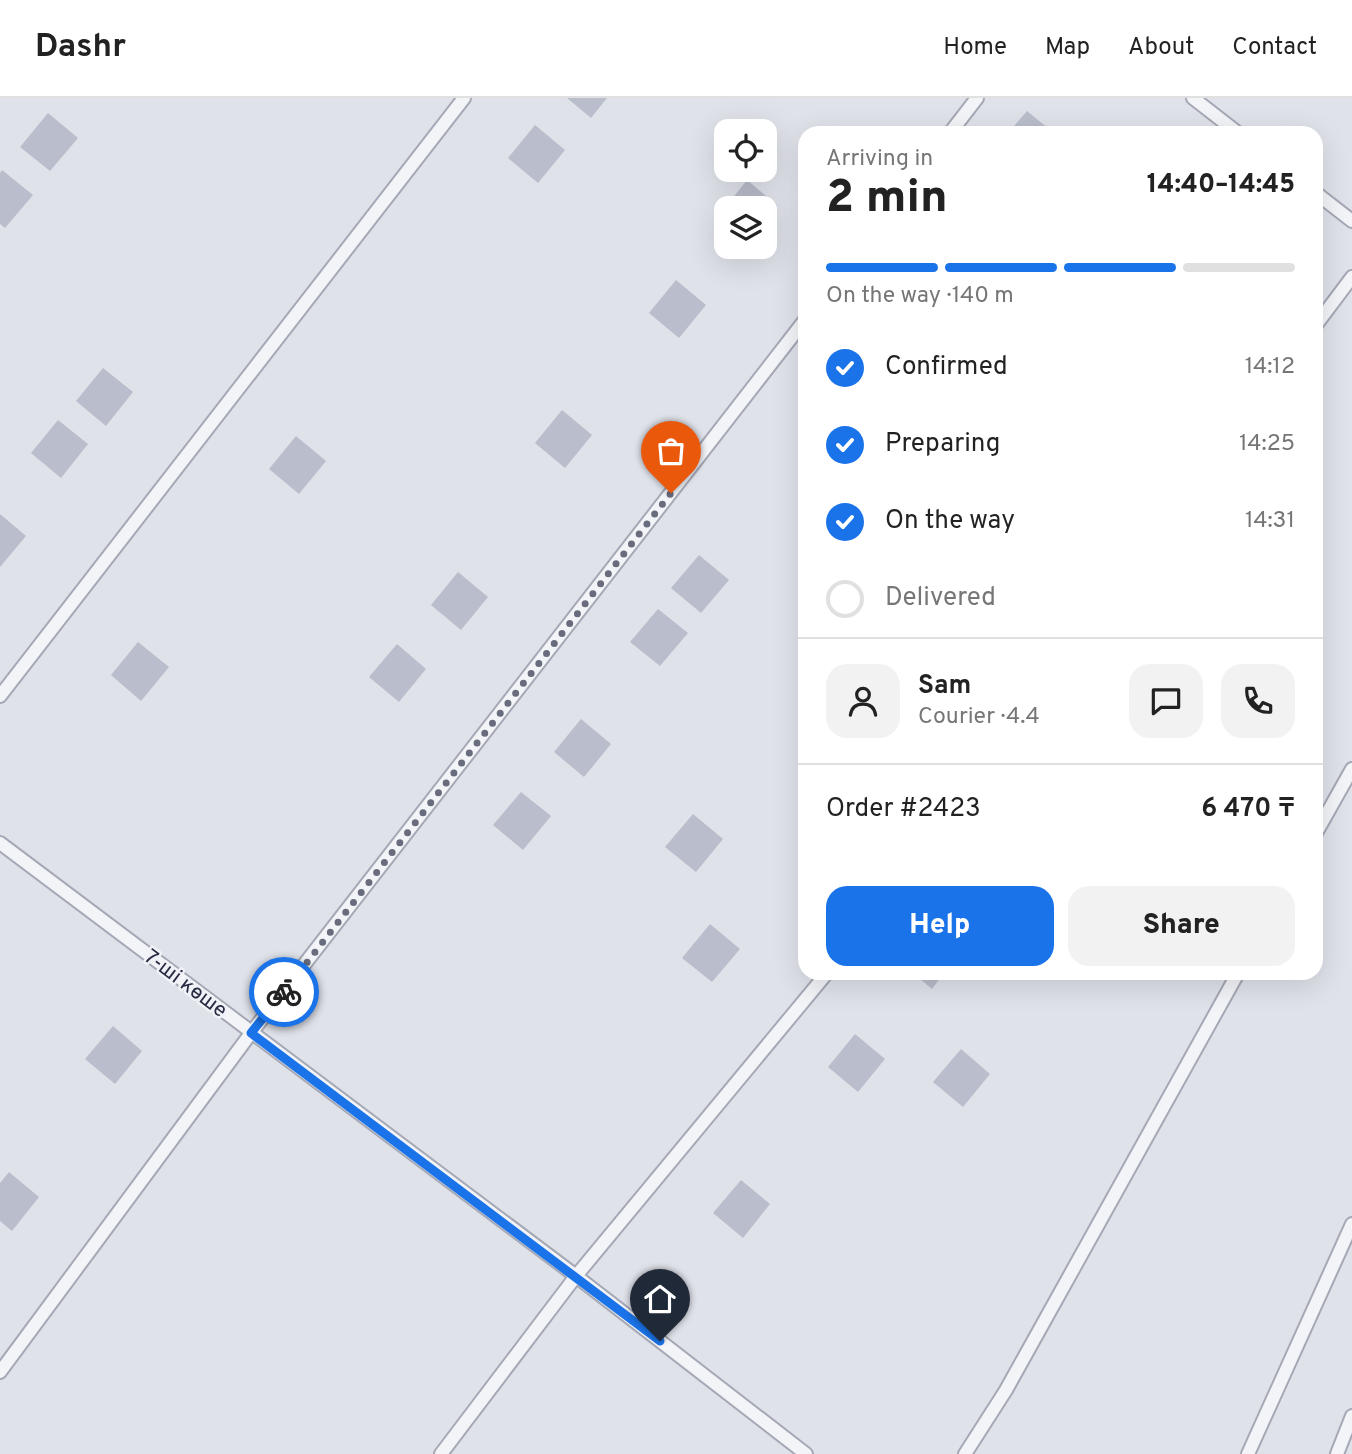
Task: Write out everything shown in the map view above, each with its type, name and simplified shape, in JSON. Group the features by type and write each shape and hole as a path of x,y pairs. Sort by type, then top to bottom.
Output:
{"lane":[{"path":"0,696 464,98"},
{"path":"955,126 977,98"},
{"path":"1193,98 1229,126"},
{"path":"1323,198 1352,221"},
{"path":"1323,316 1352,277"},
{"path":"0,1372 251,1033 798,329"},
{"path":"1323,821 1352,769"},
{"name":"7-ші көше","path":"0,843 576,1276 806,1454"},
{"path":"441,1454 576,1276 821,980"},
{"path":"965,1454 1006,1390 1234,980"},
{"path":"1248,1454 1352,1224"},
{"path":"1337,1454 1352,1416"}],"building":[{"path":"567,98 607,98 591,118"},
{"path":"1027,111 1045,126 1014,126"},
{"path":"48,113 78,138 50,171 20,147"},
{"path":"535,125 565,150 538,183 508,158"},
{"path":"2,170 33,195 5,228 0,224"},
{"path":"745,182 749,182 766,196 734,196"},
{"path":"676,280 706,305 679,338 649,313"},
{"path":"103,368 133,392 106,426 76,401"},
{"path":"562,410 592,435 565,468 535,443"},
{"path":"58,420 88,444 61,478 31,453"},
{"path":"296,436 326,461 299,494 269,469"},
{"path":"0,514 26,536 0,567"},
{"path":"699,555 729,580 701,613 671,588"},
{"path":"458,572 488,597 461,630 431,605"},
{"path":"658,609 688,633 660,666 630,642"},
{"path":"138,642 169,667 141,701 111,675"},
{"path":"397,644 426,669 399,702 369,677"},
{"path":"581,719 611,744 584,777 554,752"},
{"path":"521,792 551,816 523,850 493,825"},
{"path":"693,814 723,839 696,872 665,847"},
{"path":"710,924 740,949 712,982 682,958"},
{"path":"921,980 939,980 932,989"},
{"path":"113,1026 142,1051 115,1084 85,1059"},
{"path":"855,1034 885,1059 858,1092 828,1067"},
{"path":"961,1049 990,1074 963,1107 933,1082"},
{"path":"9,1172 39,1197 12,1231 0,1221 0,1183"},
{"path":"741,1180 770,1204 743,1238 713,1213"}],"way so far":[{"path":"284,992 671,493"}],"route":[{"path":"284,992 251,1033 660,1341"}]}
